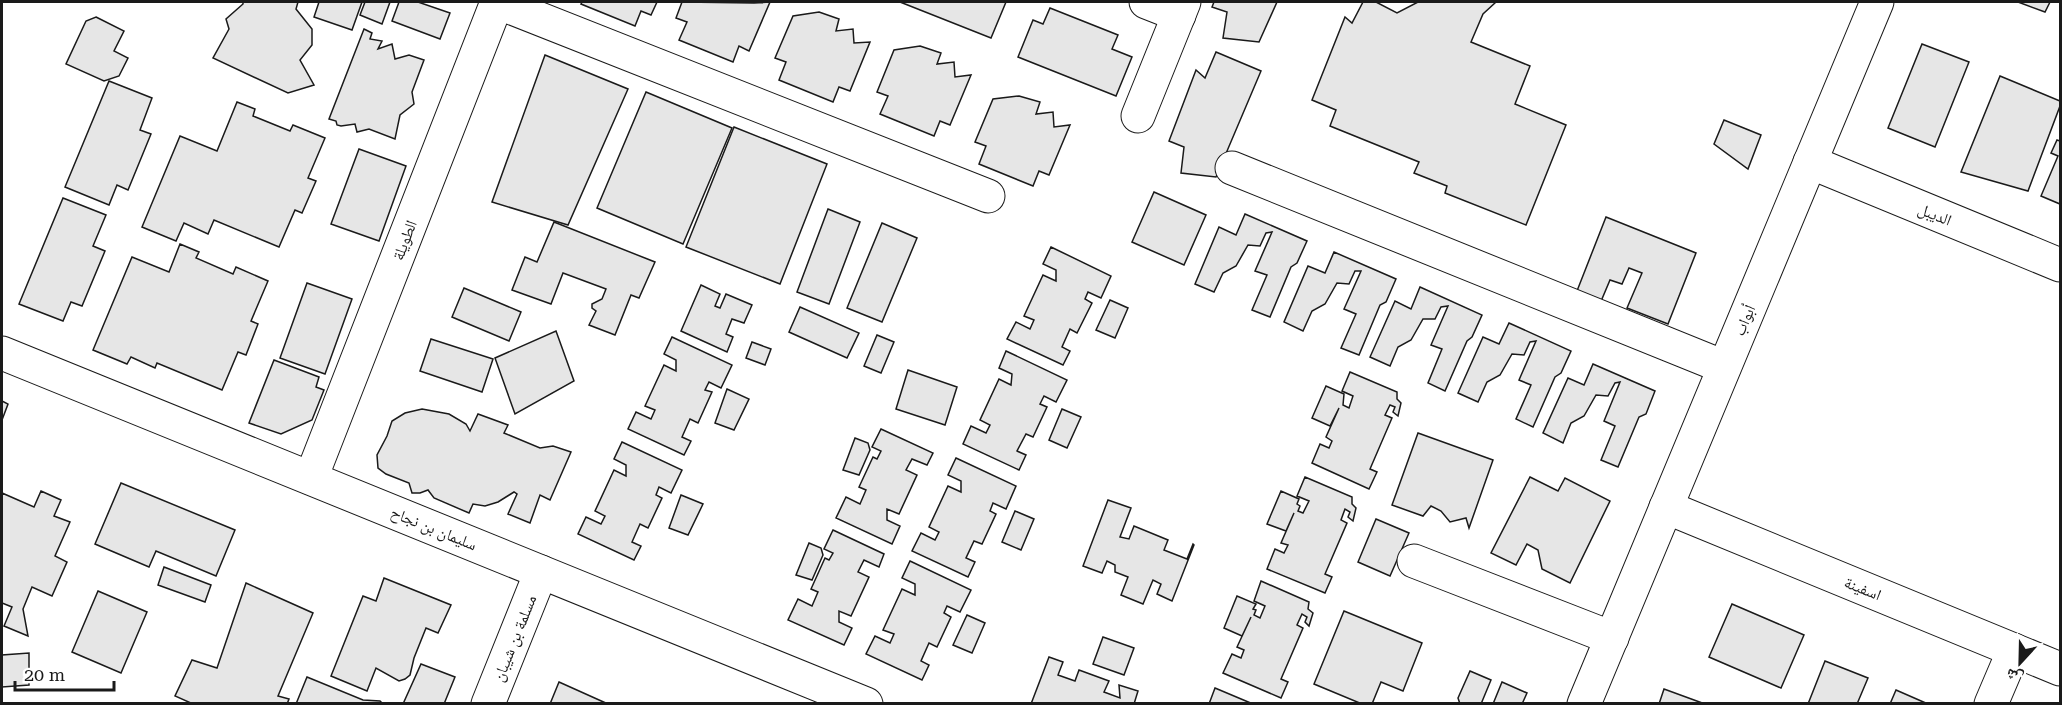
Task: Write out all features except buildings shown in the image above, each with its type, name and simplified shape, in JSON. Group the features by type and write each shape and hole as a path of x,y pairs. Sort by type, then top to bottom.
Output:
{"street":[{"path":"497,2 988,196"},
{"name":"الطويلة","path":"311,478 497,2"},
{"path":"1138,116 1181,8 1146,2"},
{"name":"أبواب","path":"1584,704 1877,2"},
{"name":"الديبل","path":"1810,162 2061,265"},
{"path":"1232,168 1724,367"},
{"name":"سليمان بن نجاح","path":"2,353 866,704"},
{"name":"اسفينة","path":"1666,507 2061,669"},
{"path":"1414,561 1612,638"},
{"name":"مسلمة بن شيبان","path":"488,704 540,572"},
{"path":"1991,704 2014,650"}]}
